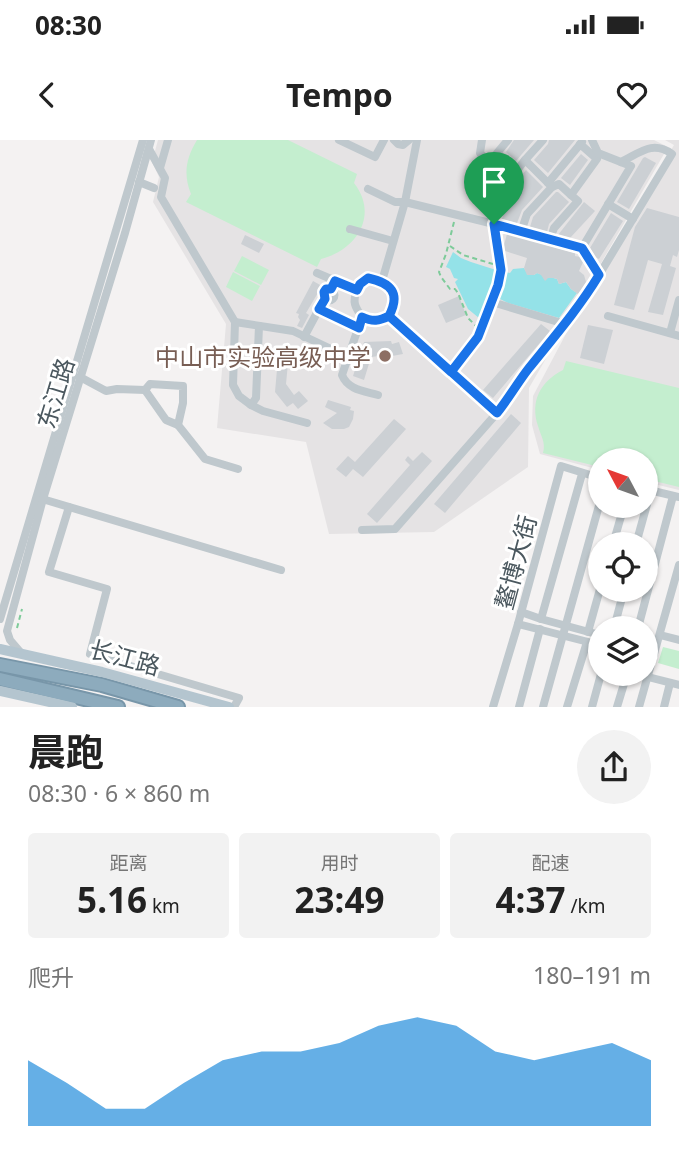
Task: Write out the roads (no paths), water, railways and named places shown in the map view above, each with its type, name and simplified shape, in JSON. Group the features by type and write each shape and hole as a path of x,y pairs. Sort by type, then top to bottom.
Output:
{"highway":[{"name":"长江路","path":"0,665 102,685 178,707"},
{"name":"长江路","path":"0,679 118,707"}],"main road":[{"name":"长江路","path":"4,650 102,672 232,707"},
{"path":"5,693 72,707"}],"street":[{"name":"东江路","path":"22,654 6,631 40,498 143,140"},
{"path":"160,168 168,140"},
{"path":"339,140 375,157 384,140"},
{"path":"394,140 403,145 409,140"},
{"path":"382,281 405,202 417,140"},
{"path":"482,140 480,153 507,183"},
{"path":"508,140 497,153 517,171"},
{"path":"451,372 478,337 501,268 494,224 507,183 543,140"},
{"path":"582,248 631,166 598,153 592,140"},
{"path":"523,226 527,214 582,142 597,159 571,195"},
{"name":"东江路","path":"0,619 80,377 150,144"},
{"path":"150,144 165,178 162,197 235,322 233,385 239,396 263,411 307,423"},
{"path":"362,530 395,529 513,394 528,370 586,296 672,154 657,145 646,147 621,162"},
{"path":"525,160 550,185"},
{"path":"139,182 154,188"},
{"path":"550,185 559,184 578,201 553,232"},
{"path":"369,189 395,202 454,214 582,248 599,275"},
{"path":"608,204 633,219"},
{"path":"350,229 393,241"},
{"path":"317,273 333,285 357,290"},
{"path":"368,278 387,284 393,293 394,305 389,316 371,321 362,317 354,306 357,290 368,278"},
{"path":"304,337 325,299 324,292 333,285"},
{"path":"608,316 674,335 679,300"},
{"path":"490,304 565,324"},
{"path":"319,309 359,328"},
{"path":"389,316 497,413"},
{"path":"362,317 342,375 349,386 379,395"},
{"path":"235,322 293,331 348,358"},
{"path":"251,405 256,398 259,326"},
{"path":"80,377 106,391 145,390"},
{"path":"145,390 150,384 183,386 183,403 178,425"},
{"path":"145,390 166,420 178,425 205,459 238,469"},
{"name":"鳌博大街","path":"493,707 561,466 588,475"},
{"path":"541,619 582,474"},
{"path":"641,616 676,496 658,492"},
{"path":"40,498 281,570"},
{"path":"69,507 49,572 107,589 90,654 239,698 232,707"},
{"path":"543,707 596,518"},
{"path":"658,639 679,565"},
{"path":"521,612 588,632"},
{"path":"518,624 587,642 567,707"},
{"path":"519,707 540,629"},
{"path":"660,635 679,640"},
{"path":"102,672 109,659"},
{"path":"658,680 675,684 664,707"},
{"path":"592,707 598,686"},
{"path":"617,707 623,686"},
{"path":"639,707 645,686"},
{"path":"0,701 5,693"}],"water":[{"path":"453,252 461,258 496,270 510,273 513,269 524,268 528,275 537,273 557,279 559,284 566,282 577,293 559,318 508,303 490,294 479,318 468,309 455,282 458,279 454,278 446,267"}],"place":[{"name":"中山市实验高级中学","path":"385,356"}]}
